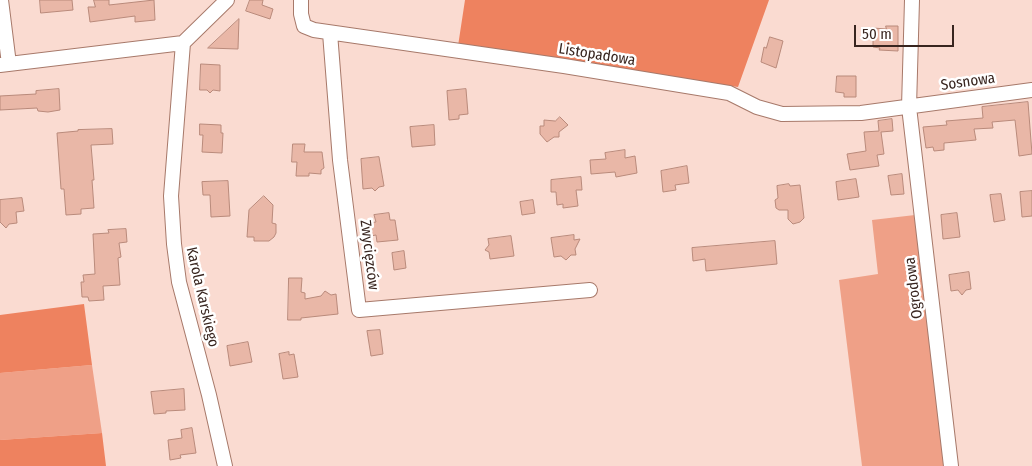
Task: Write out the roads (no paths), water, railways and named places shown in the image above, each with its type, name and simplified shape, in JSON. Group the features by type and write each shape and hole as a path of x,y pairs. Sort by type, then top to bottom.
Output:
{"street":[{"path":"1,0 4,64 183,43 227,0"},
{"name":"Listopadowa","path":"301,0 300,14 304,26 314,30 564,66 729,93 757,107 782,114 861,113 909,107"},
{"name":"Ogrodowa","path":"912,0 909,107 951,466"},
{"name":"Zwycięzców","path":"330,33 340,160 359,310 590,290"},
{"name":"Karola Karskiego","path":"183,43 171,196 174,244 179,282 209,395 225,466"},
{"name":"Sosnowa","path":"909,107 1032,90"}]}
